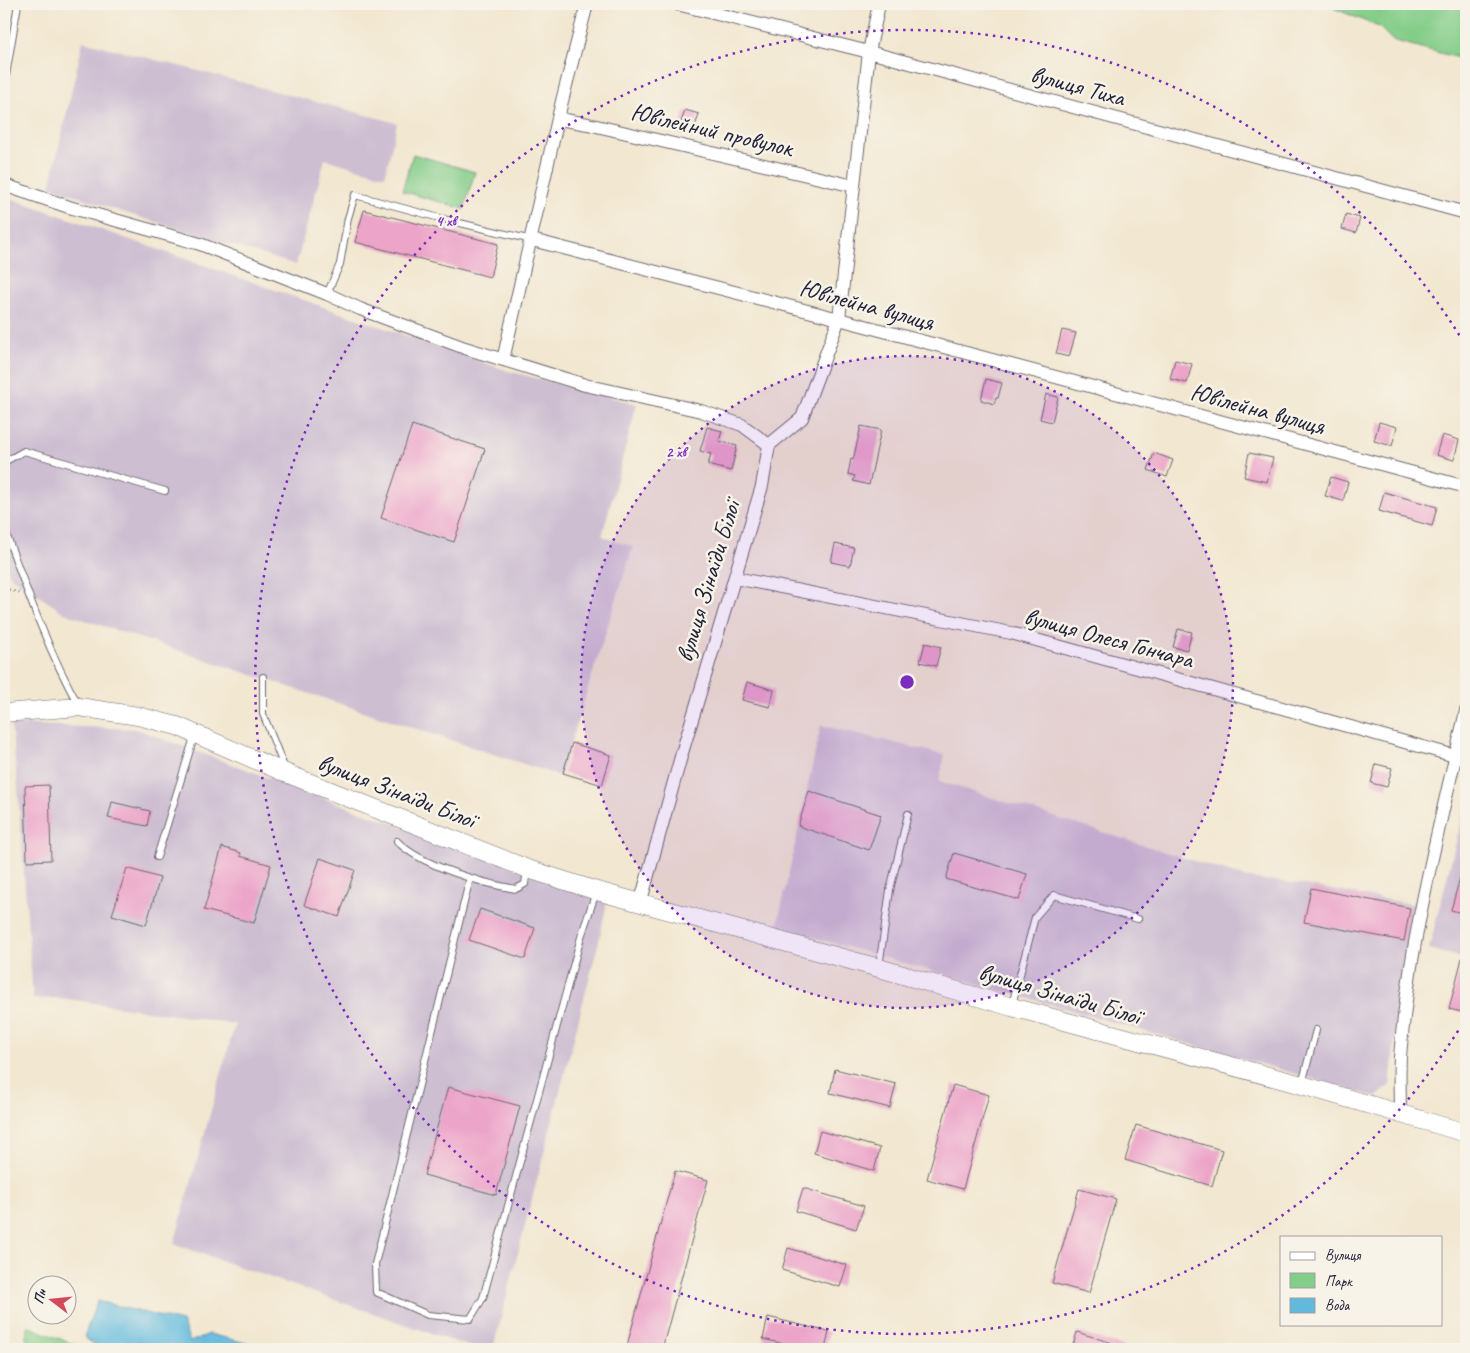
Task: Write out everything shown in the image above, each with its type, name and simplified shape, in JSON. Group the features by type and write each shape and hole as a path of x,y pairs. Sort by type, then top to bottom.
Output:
{"street":[{"path":"503,360 532,240 539,200 587,4"},
{"name":"вулиця Тиха","path":"677,4 869,52 1466,213"},
{"path":"4,185 69,207 200,244 327,294 360,310 465,348 585,385 701,411 742,425 769,445 802,418 839,319 869,52 879,4"},
{"name":"Ювілейний провулок","path":"559,119 588,124 854,186"},
{"name":"Ювілейна вулиця","path":"532,240 839,319 1466,487"},
{"name":"вулиця Зінаїди Білої","path":"640,904 682,753 762,486 769,445"},
{"name":"вулиця Олеся Гончара","path":"735,578 1011,633 1461,758"},
{"name":"вулиця Зінаїди Білої","path":"4,713 79,707 138,716 177,726 288,774 528,868 597,891 879,968 1012,1007 1302,1085 1466,1133"},
{"path":"1400,1114 1400,1058 1416,933 1461,758 1466,711"}],"lane":[{"path":"4,87 18,4"},
{"name":"Ювілейна вулиця","path":"327,294 340,264 348,218 355,195 447,220 532,240"},
{"path":"4,466 6,461 24,451 165,491"},
{"path":"4,528 44,637 79,707"},
{"path":"263,677 263,714 288,774"},
{"path":"157,857 195,734"},
{"path":"879,968 890,890 908,814"},
{"path":"397,841 402,847 424,860 492,885 516,889 525,884 528,868"},
{"path":"470,878 375,1264 376,1292 428,1315 436,1316 470,1319 483,1298 581,937 597,891"},
{"path":"1012,1007 1035,917 1054,895 1138,919"},
{"path":"1302,1085 1316,1030"}],"shaded area":[{"path":"83,41 397,123 385,176 325,159 296,265 113,209 50,186"},
{"path":"4,196 508,371 637,404 602,536 633,547 560,776 64,613 11,577 4,564"},
{"path":"11,724 136,729 607,902 599,941 493,1349 476,1349 174,1244 235,1024 61,998 33,999 18,789"},
{"path":"821,725 945,755 939,781 1248,878 1299,884 1417,905 1395,1041 1390,1085 1377,1097 777,927"},
{"path":"1466,802 1466,959 1429,949"}],"green space":[{"path":"1324,4 1466,4 1466,60 1392,40 1379,27"},
{"path":"413,154 475,172 464,209 402,191"},
{"path":"27,1326 86,1349 26,1349"}],"water":[{"path":"97,1301 182,1322 190,1342 209,1334 271,1349 105,1349 97,1347 84,1337"}],"building":[{"path":"685,110 699,114 692,136 678,132"},
{"path":"364,210 498,244 490,277 355,242"},
{"path":"1346,214 1360,218 1356,233 1342,229"},
{"path":"1062,330 1076,333 1069,357 1056,354"},
{"path":"1175,360 1192,364 1187,383 1170,379"},
{"path":"986,379 1002,383 998,398 996,398 994,404 981,400"},
{"path":"1046,394 1058,397 1052,422 1040,419"},
{"path":"1379,422 1397,427 1392,446 1374,441"},
{"path":"412,425 485,449 454,542 381,518"},
{"path":"861,426 881,430 869,485 853,481 855,476 848,474"},
{"path":"707,427 722,431 719,441 737,446 731,471 708,465 711,454 700,451"},
{"path":"1442,435 1459,440 1454,460 1436,455"},
{"path":"1154,453 1173,460 1167,477 1148,470"},
{"path":"1249,453 1273,458 1267,482 1244,477"},
{"path":"1331,477 1348,482 1343,501 1325,496"},
{"path":"1384,492 1437,507 1432,526 1379,511"},
{"path":"835,544 854,548 850,566 831,562"},
{"path":"1178,629 1192,632 1187,650 1173,647"},
{"path":"925,643 941,647 936,666 920,662"},
{"path":"747,682 774,690 770,707 742,700"},
{"path":"572,743 611,755 602,785 563,773"},
{"path":"1376,764 1392,768 1387,787 1371,783"},
{"path":"49,785 51,860 27,861 25,786"},
{"path":"809,791 881,815 869,850 798,826"},
{"path":"112,802 150,811 147,826 108,818"},
{"path":"222,847 241,853 240,856 271,865 254,923 204,910"},
{"path":"954,853 1027,874 1019,900 946,879"},
{"path":"320,858 355,870 339,917 304,905"},
{"path":"1463,867 1466,867 1466,914 1451,910"},
{"path":"127,868 160,878 146,925 112,915"},
{"path":"1311,888 1410,908 1404,941 1304,922"},
{"path":"480,909 535,928 525,959 469,940"},
{"path":"1462,958 1466,959 1466,1013 1449,1009"},
{"path":"835,1069 896,1084 890,1108 830,1093"},
{"path":"953,1085 989,1095 963,1189 927,1179"},
{"path":"448,1087 520,1106 496,1195 424,1175"},
{"path":"1136,1125 1222,1150 1212,1186 1125,1160"},
{"path":"820,1131 880,1148 874,1171 814,1153"},
{"path":"675,1171 708,1180 662,1349 626,1349"},
{"path":"803,1188 864,1206 856,1229 796,1211"},
{"path":"1079,1189 1116,1199 1089,1293 1052,1283"},
{"path":"788,1248 847,1265 840,1287 782,1270"},
{"path":"768,1317 829,1332 825,1349 805,1349 763,1339"},
{"path":"1077,1332 1125,1347 1124,1349 1072,1349"}]}
